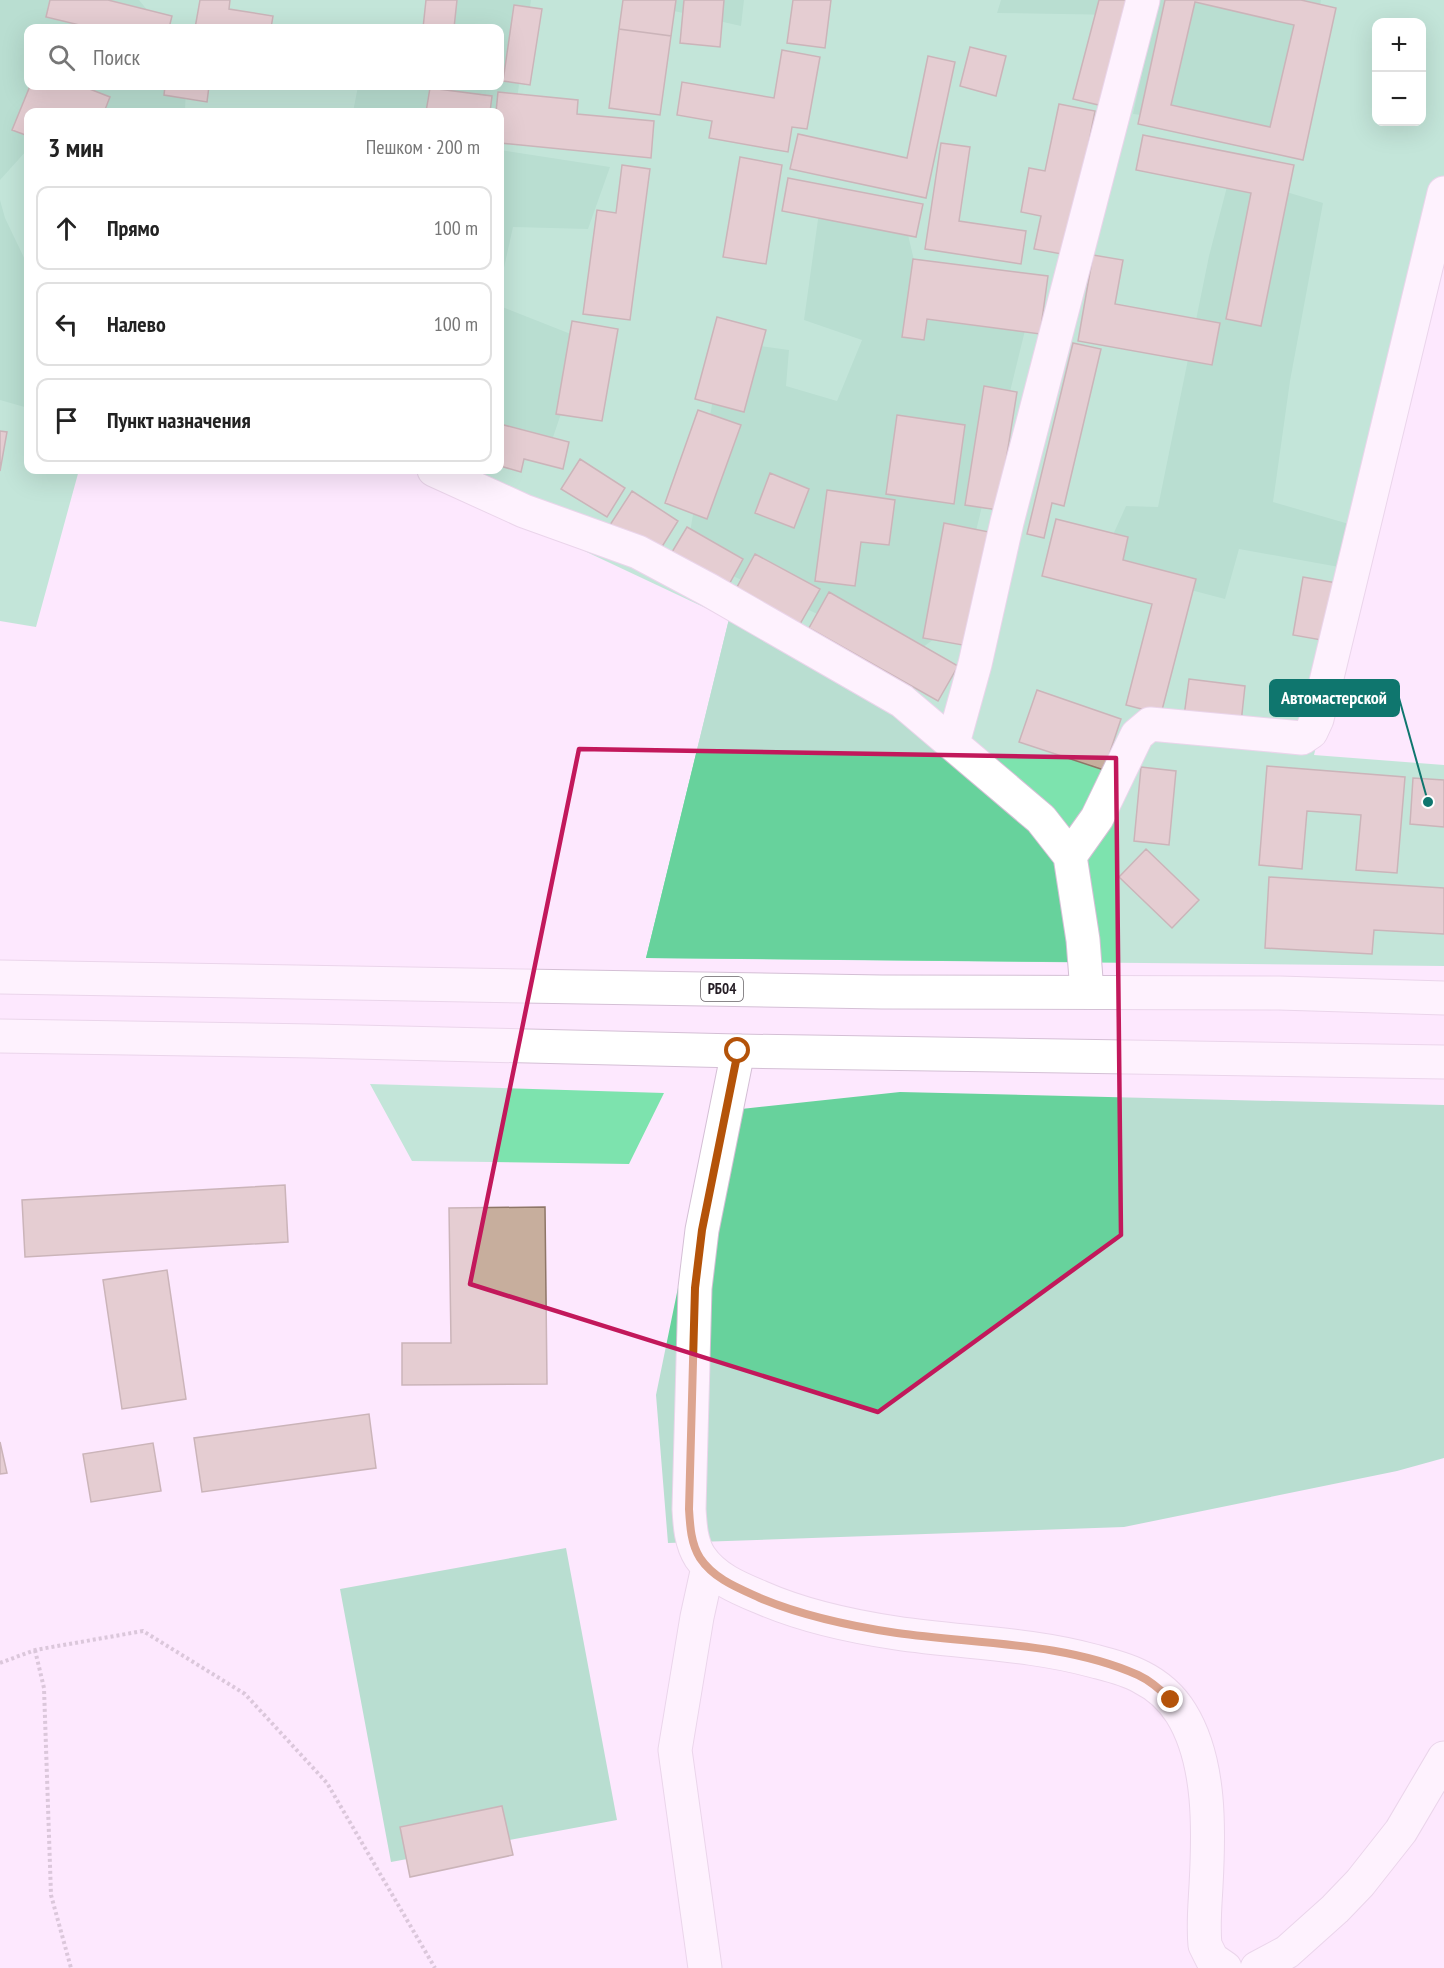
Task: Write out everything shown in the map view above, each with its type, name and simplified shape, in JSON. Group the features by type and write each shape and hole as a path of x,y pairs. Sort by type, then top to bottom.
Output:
{"main road":[{"path":"954,743 975,664 1007,522 1143,0"},
{"path":"1070,856 1097,818 1137,735 1150,724 1302,738 1311,732 1317,719 1444,193"},
{"path":"443,474 524,511 638,552 902,701 1041,819 1070,856 1083,940 1087,992"},
{"name":"РБ04","path":"0,978 882,992 1279,993 1444,998"},
{"path":"0,1036 1444,1062"},
{"path":"738,1051 702,1230 695,1288 689,1509 690,1528 700,1557 708,1567 735,1587 783,1607 816,1617 896,1633 1074,1655 1139,1676 1158,1687 1180,1712 1189,1727 1197,1751 1205,1792 1207,1820 1205,1945 1212,1959 1224,1968"},
{"path":"705,1968 675,1750 697,1617 708,1567"},
{"path":"1257,1968 1287,1952 1360,1883 1401,1831 1444,1758"}],"path":[{"path":"0,1663 35,1650 143,1631 245,1694 327,1783 435,1968"},
{"path":"35,1650 44,1688 51,1894 71,1968"}],"highlighted area":[{"path":"579,749 1116,758 1121,1235 878,1412 470,1284"}],"green space":[{"path":"0,0 1444,0 1444,219 1314,755 1444,765 1444,966 646,958 729,619 421,474 504,474 504,108 24,108 24,474 78,474 36,627 0,621"},
{"path":"0,0 139,0 159,24 24,24 24,90 186,90 185,108 101,108 75,99 66,108 24,108 24,153 0,180"},
{"path":"434,0 531,0 515,113 504,114 504,108 354,108 357,90 504,90 504,24 433,24"},
{"path":"657,0 744,0 741,26 656,7"},
{"path":"1001,0 1124,0 1121,15 997,13"},
{"path":"1158,0 1321,0 1297,133 1133,114"},
{"path":"504,151 610,167 588,229 513,227 504,268"},
{"path":"1230,175 1323,203 1290,381 1273,502 1349,524 1339,567 1239,549 1225,599 1099,566 1126,506 1158,507 1209,256"},
{"path":"0,200 5,218 24,258 24,407 0,400"},
{"path":"820,205 905,222 922,294 1030,310 953,625 911,656 686,555 723,341 789,350 786,386 837,401 862,340 804,320"},
{"path":"504,308 586,340 549,449 504,442"},
{"path":"729,619 873,691 1050,845 1075,944 1077,962 646,958"},
{"path":"370,1084 664,1093 629,1164 412,1161"},
{"path":"900,1092 1444,1105 1444,1458 1397,1471 1124,1527 668,1543 656,1395 714,1112"},
{"path":"566,1548 617,1820 391,1862 340,1589"}],"building":[{"path":"50,0 108,0 172,16 170,24 75,24 46,17"},
{"path":"200,0 230,0 229,9 273,16 272,24 196,24"},
{"path":"426,0 457,0 454,24 423,24"},
{"path":"623,0 676,0 671,36 619,29"},
{"path":"684,0 724,0 720,47 680,43"},
{"path":"793,0 831,0 825,48 787,43"},
{"path":"1099,0 1135,0 1107,107 1073,99"},
{"path":"1165,0 1301,0 1336,8 1303,160 1138,124","holes":["1195,2 1294,25 1270,127 1171,105"]},
{"path":"514,5 542,9 530,85 504,81"},
{"path":"619,29 671,36 660,115 609,108"},
{"path":"970,47 1006,56 996,96 960,86"},
{"path":"782,50 820,57 807,129 792,127 788,152 709,138 712,121 677,115 682,82 774,98"},
{"path":"928,56 955,62 926,198 790,169 798,134 907,158"},
{"path":"28,90 92,90 110,97 106,108 24,108 24,134 12,130"},
{"path":"165,90 208,90 207,102 164,95"},
{"path":"430,90 492,96 490,108 427,108"},
{"path":"498,92 578,100 577,114 654,121 651,158 504,143 504,108 496,108"},
{"path":"1059,104 1095,111 1067,255 1034,249 1041,216 1021,212 1029,168 1045,171"},
{"path":"1143,135 1294,165 1261,326 1226,319 1251,193 1136,170"},
{"path":"941,143 970,147 959,221 1026,231 1021,264 925,249"},
{"path":"740,157 782,165 766,264 723,257"},
{"path":"622,165 650,169 630,320 583,314 597,210 616,213"},
{"path":"788,178 923,204 916,237 782,211"},
{"path":"1093,255 1123,260 1115,304 1220,323 1212,365 1078,341"},
{"path":"913,259 1048,276 1040,334 927,319 924,340 902,337"},
{"path":"717,317 766,330 744,412 695,399"},
{"path":"572,321 618,329 602,421 556,414"},
{"path":"1073,343 1101,349 1064,506 1052,503 1044,538 1027,534"},
{"path":"984,386 1017,392 998,510 965,505"},
{"path":"698,410 741,425 707,519 665,503"},
{"path":"897,415 965,425 954,504 886,494"},
{"path":"504,425 569,442 563,469 524,459 521,472 504,467"},
{"path":"0,431 7,432 0,471"},
{"path":"580,459 625,488 607,517 561,489"},
{"path":"770,473 809,489 794,528 755,513"},
{"path":"827,490 895,500 889,545 861,542 855,586 815,581"},
{"path":"632,491 678,521 655,558 608,528"},
{"path":"1056,519 1128,537 1123,560 1196,579 1161,714 1126,705 1152,604 1042,576"},
{"path":"944,523 989,532 968,646 923,638"},
{"path":"687,527 743,559 726,590 669,557"},
{"path":"755,554 820,589 800,624 736,589"},
{"path":"1303,577 1337,583 1327,641 1293,635"},
{"path":"829,592 958,666 938,701 809,628"},
{"path":"1189,679 1245,686 1241,723 1184,716"},
{"path":"1037,690 1121,719 1104,770 1019,742"},
{"path":"1267,766 1405,777 1397,873 1356,870 1361,815 1307,811 1302,869 1259,865"},
{"path":"1141,767 1176,771 1169,845 1134,841"},
{"path":"1413,778 1444,780 1444,827 1410,824"},
{"path":"1146,849 1199,900 1172,928 1119,877"},
{"path":"1269,877 1444,888 1444,934 1374,930 1372,954 1265,948"},
{"path":"285,1185 288,1242 25,1257 22,1200"},
{"path":"545,1207 547,1384 402,1385 402,1343 451,1343 449,1208"},
{"path":"167,1270 186,1399 122,1409 103,1280"},
{"path":"369,1414 376,1468 202,1492 194,1438"},
{"path":"0,1442 7,1473 0,1474"},
{"path":"153,1443 161,1491 91,1502 83,1454"},
{"path":"502,1806 513,1855 410,1877 400,1827"}],"place":[{"name":"Автомастерской","path":"1428,802"}],"route":[{"path":"738,1051 702,1230 695,1288 689,1509 690,1528 700,1557 716,1574 735,1587 783,1607 816,1617 896,1633 1074,1655 1139,1676 1158,1687 1171,1700"}]}
